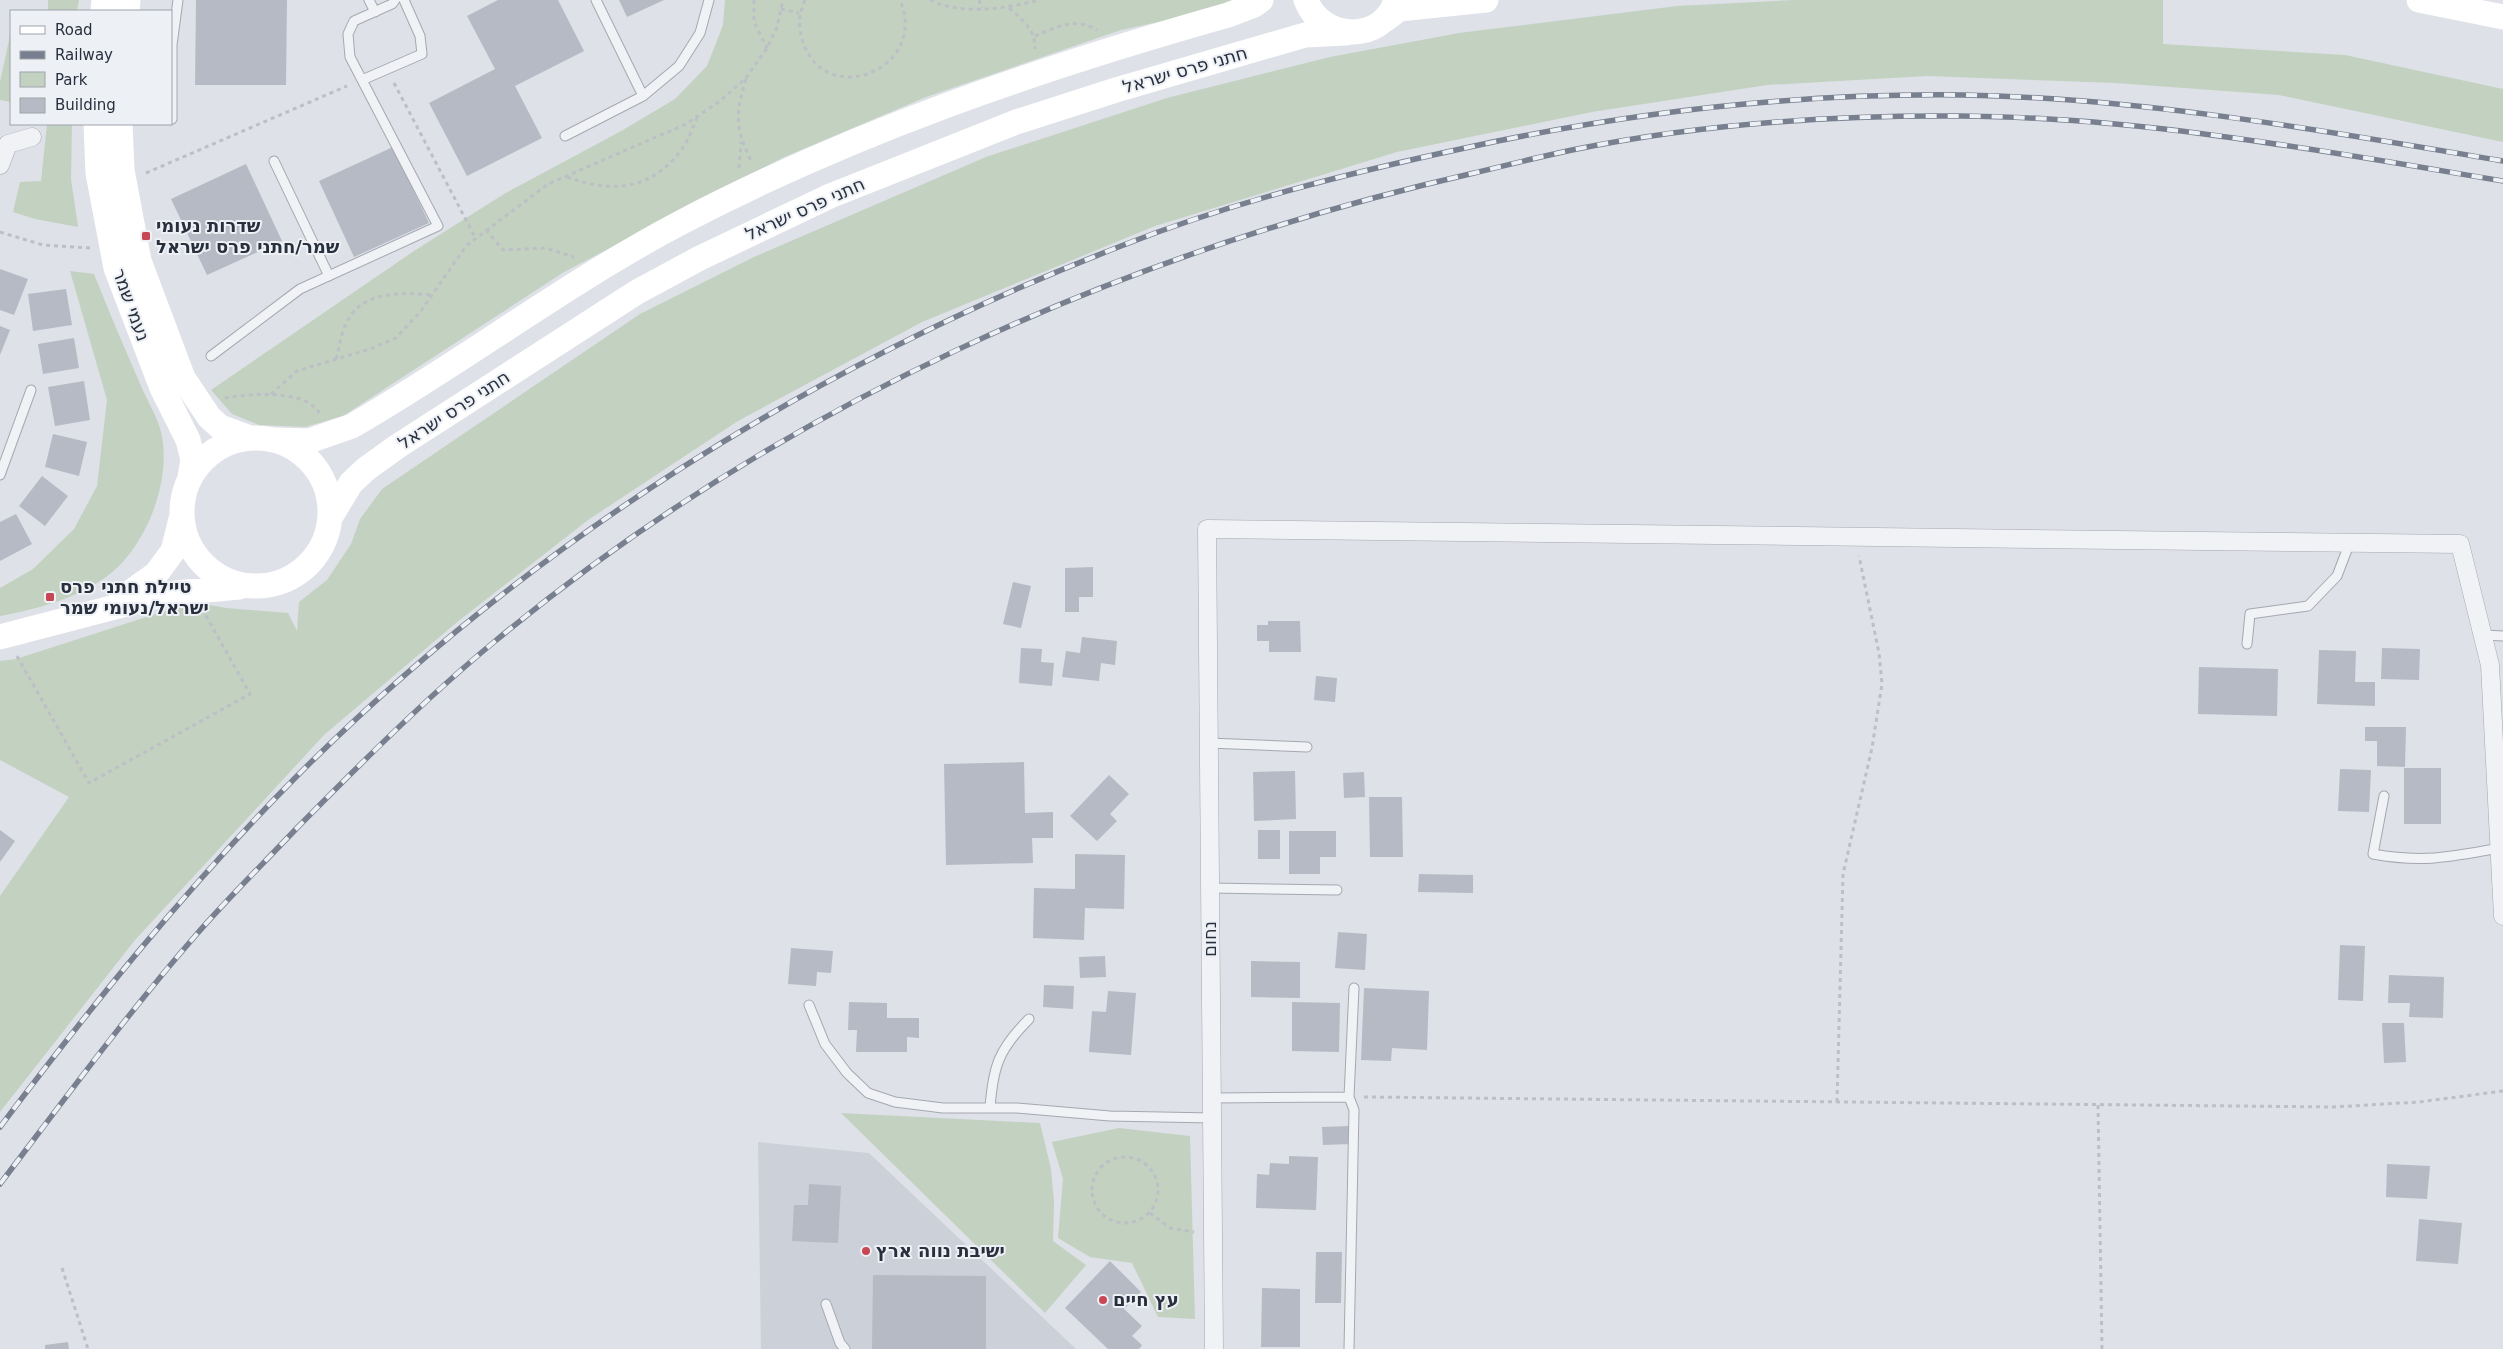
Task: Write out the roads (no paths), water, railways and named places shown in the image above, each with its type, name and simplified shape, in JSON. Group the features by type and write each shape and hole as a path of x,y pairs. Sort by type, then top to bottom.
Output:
{"main road":[{"path":"75,618 110,606 133,592 156,574 173,551 181,518 183,497 190,477 205,457 226,444 250,438 309,441 352,426 377,412 591,273 681,222 776,177 905,122 1032,75 1228,15 1254,5 1261,0"},
{"path":"1306,0 1318,20 1331,29 1346,33"},
{"path":"1391,9 1486,0"},
{"path":"2419,0 2503,17"},
{"name":"חתני פרס ישראל","path":"331,516 351,483 366,469 398,446 637,292 768,224 857,185 1026,120 1193,66 1305,35 1360,32 1374,27 1391,9"},
{"name":"נעמי שמר","path":"96,125 98,173 116,268 162,388 188,440 193,460 190,477"},
{"name":"נעמי שמר","path":"120,125 124,182 139,261 183,378 197,402 220,427 250,438"},
{"path":"181,518 187,541 199,561 217,576 239,585 262,587 283,582 302,572 317,556 327,537 331,516 329,496 325,484 310,461 294,448 276,440"},
{"path":"3,636 165,594 247,586"}],"street":[{"path":"0,165 8,144 32,137"},
{"name":"נחום","path":"1214,1349 1207,529 2350,542"},
{"path":"2350,542 2460,544 2497,680 2503,916"}],"lane":[{"path":"172,119 172,45 178,0"},
{"path":"369,0 375,12"},
{"path":"211,356 300,289 438,226 350,57 348,34 354,21 375,12 395,0"},
{"path":"362,80 422,54 420,36 404,0"},
{"path":"596,0 643,96"},
{"path":"565,136 643,96 679,66 700,33 709,0"},
{"path":"274,161 329,276"},
{"path":"0,475 31,390"},
{"path":"2246,644 2250,614 2308,606 2337,576 2350,542"},
{"path":"2484,635 2503,636"},
{"path":"1208,743 1307,747"},
{"path":"2384,796 2373,854 2405,860 2442,859 2500,848"},
{"path":"1210,888 1337,890"},
{"path":"1350,1349 1354,1110 1349,1097 1354,988"},
{"path":"809,1005 826,1044 847,1073 868,1094 895,1102 943,1108 1017,1108 1110,1116 1212,1118"},
{"path":"990,1108 996,1067 1008,1040 1028,1019"},
{"path":"1212,1098 1349,1097"},
{"path":"826,1304 840,1343 845,1349"}],"railway":[{"path":"0,1127 142,947 256,818 296,777 386,692 480,612 578,538 681,468 786,405 895,346 1007,293 1121,246 1248,202 1334,178 1527,135 1588,124 1712,107 1837,97 1963,95 2099,102 2234,118 2369,138 2503,161"},
{"path":"0,1184 121,1026 208,921 368,757 442,687 494,642 603,558 716,481 834,412 957,350 1082,295 1211,248 1342,207 1474,173 1620,141 1716,128 1814,119 1960,116 2096,122 2232,138 2368,158 2503,181"}],"place":[{"name":"שדרות נעומי שמר/חתני פרס ישראל","path":"146,236"},
{"name":"טיילת חתני פרס ישראל/נעומי שמר","path":"50,597"},
{"name":"ישיבת נווה ארץ","path":"866,1251"},
{"name":"עץ חיים","path":"1103,1300"}]}
